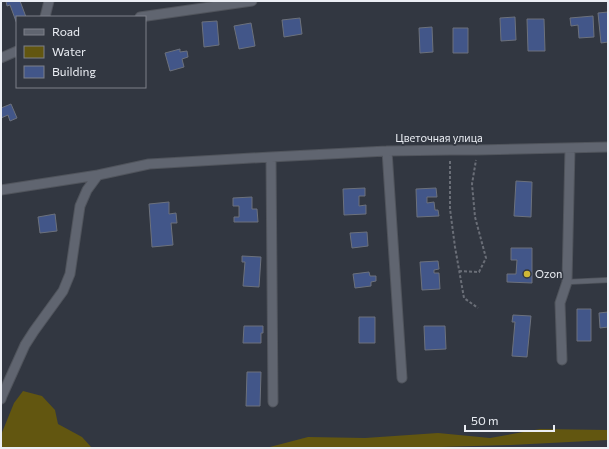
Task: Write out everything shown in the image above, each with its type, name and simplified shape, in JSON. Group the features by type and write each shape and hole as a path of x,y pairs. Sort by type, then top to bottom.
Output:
{"street":[{"path":"45,16 49,1"},
{"path":"146,16 252,1"},
{"path":"1,58 16,51"},
{"name":"Цветочная улица","path":"1,190 98,175 150,164 271,156 387,151 608,147"},
{"path":"562,360 560,303 567,282 570,148"},
{"path":"387,151 402,378"},
{"path":"271,156 272,402"},
{"path":"1,398 25,345 64,291 70,274 80,206 87,190 98,175"}],"lane":[{"path":"567,282 608,280"}],"path":[{"path":"450,150 450,209 459,271 464,298 478,308"},
{"path":"459,271 479,272 486,258 475,217 472,184 477,150"}],"water":[{"path":"23,391 42,396 55,410 58,424 82,437 92,448 1,448 1,435 14,403"},
{"path":"540,429 608,430 608,440 405,448 266,448 308,437 365,438 438,433 490,438"}],"building":[{"path":"6,1 20,1 26,16 16,16 16,21 10,5 7,6"},
{"path":"608,12 608,42 601,43 598,13"},
{"path":"593,16 594,37 579,38 578,25 571,26 570,18"},
{"path":"515,17 516,40 501,41 500,18"},
{"path":"300,18 302,34 284,37 282,20"},
{"path":"527,19 544,19 545,51 528,51"},
{"path":"217,21 219,45 204,47 202,22"},
{"path":"251,23 255,46 239,49 234,26"},
{"path":"432,27 433,52 420,53 419,28"},
{"path":"453,28 468,28 468,53 453,53"},
{"path":"180,49 180,52 187,51 188,57 182,59 184,67 170,71 165,53"},
{"path":"11,104 17,118 10,121 8,115 1,118 1,108"},
{"path":"516,181 532,182 531,217 514,216"},
{"path":"365,188 365,196 359,196 359,206 366,205 366,214 344,215 343,189"},
{"path":"436,188 437,197 427,197 427,203 434,202 435,210 438,210 439,216 417,217 416,189"},
{"path":"252,197 252,209 257,209 258,222 234,222 234,217 239,217 239,206 233,206 233,198"},
{"path":"169,202 169,214 176,213 177,223 171,223 173,245 152,247 149,204"},
{"path":"55,214 57,231 40,233 38,217"},
{"path":"367,232 368,246 352,248 350,233"},
{"path":"511,248 532,248 532,283 507,282 507,274 516,274 517,260 511,260"},
{"path":"242,256 261,257 259,287 243,286 245,262 242,262"},
{"path":"438,261 439,269 434,270 434,273 439,273 440,289 422,290 420,262"},
{"path":"369,272 370,276 376,276 376,281 371,282 371,286 355,288 353,274"},
{"path":"577,309 591,309 591,341 577,341"},
{"path":"608,312 608,327 600,328 599,313"},
{"path":"513,315 531,316 527,357 512,356 515,322 512,322"},
{"path":"359,317 375,317 375,343 359,343"},
{"path":"244,326 263,326 261,343 243,343"},
{"path":"424,326 445,326 446,349 425,350"},
{"path":"247,372 261,372 260,406 246,406"}],"place":[{"name":"Ozon","path":"527,274"}]}
